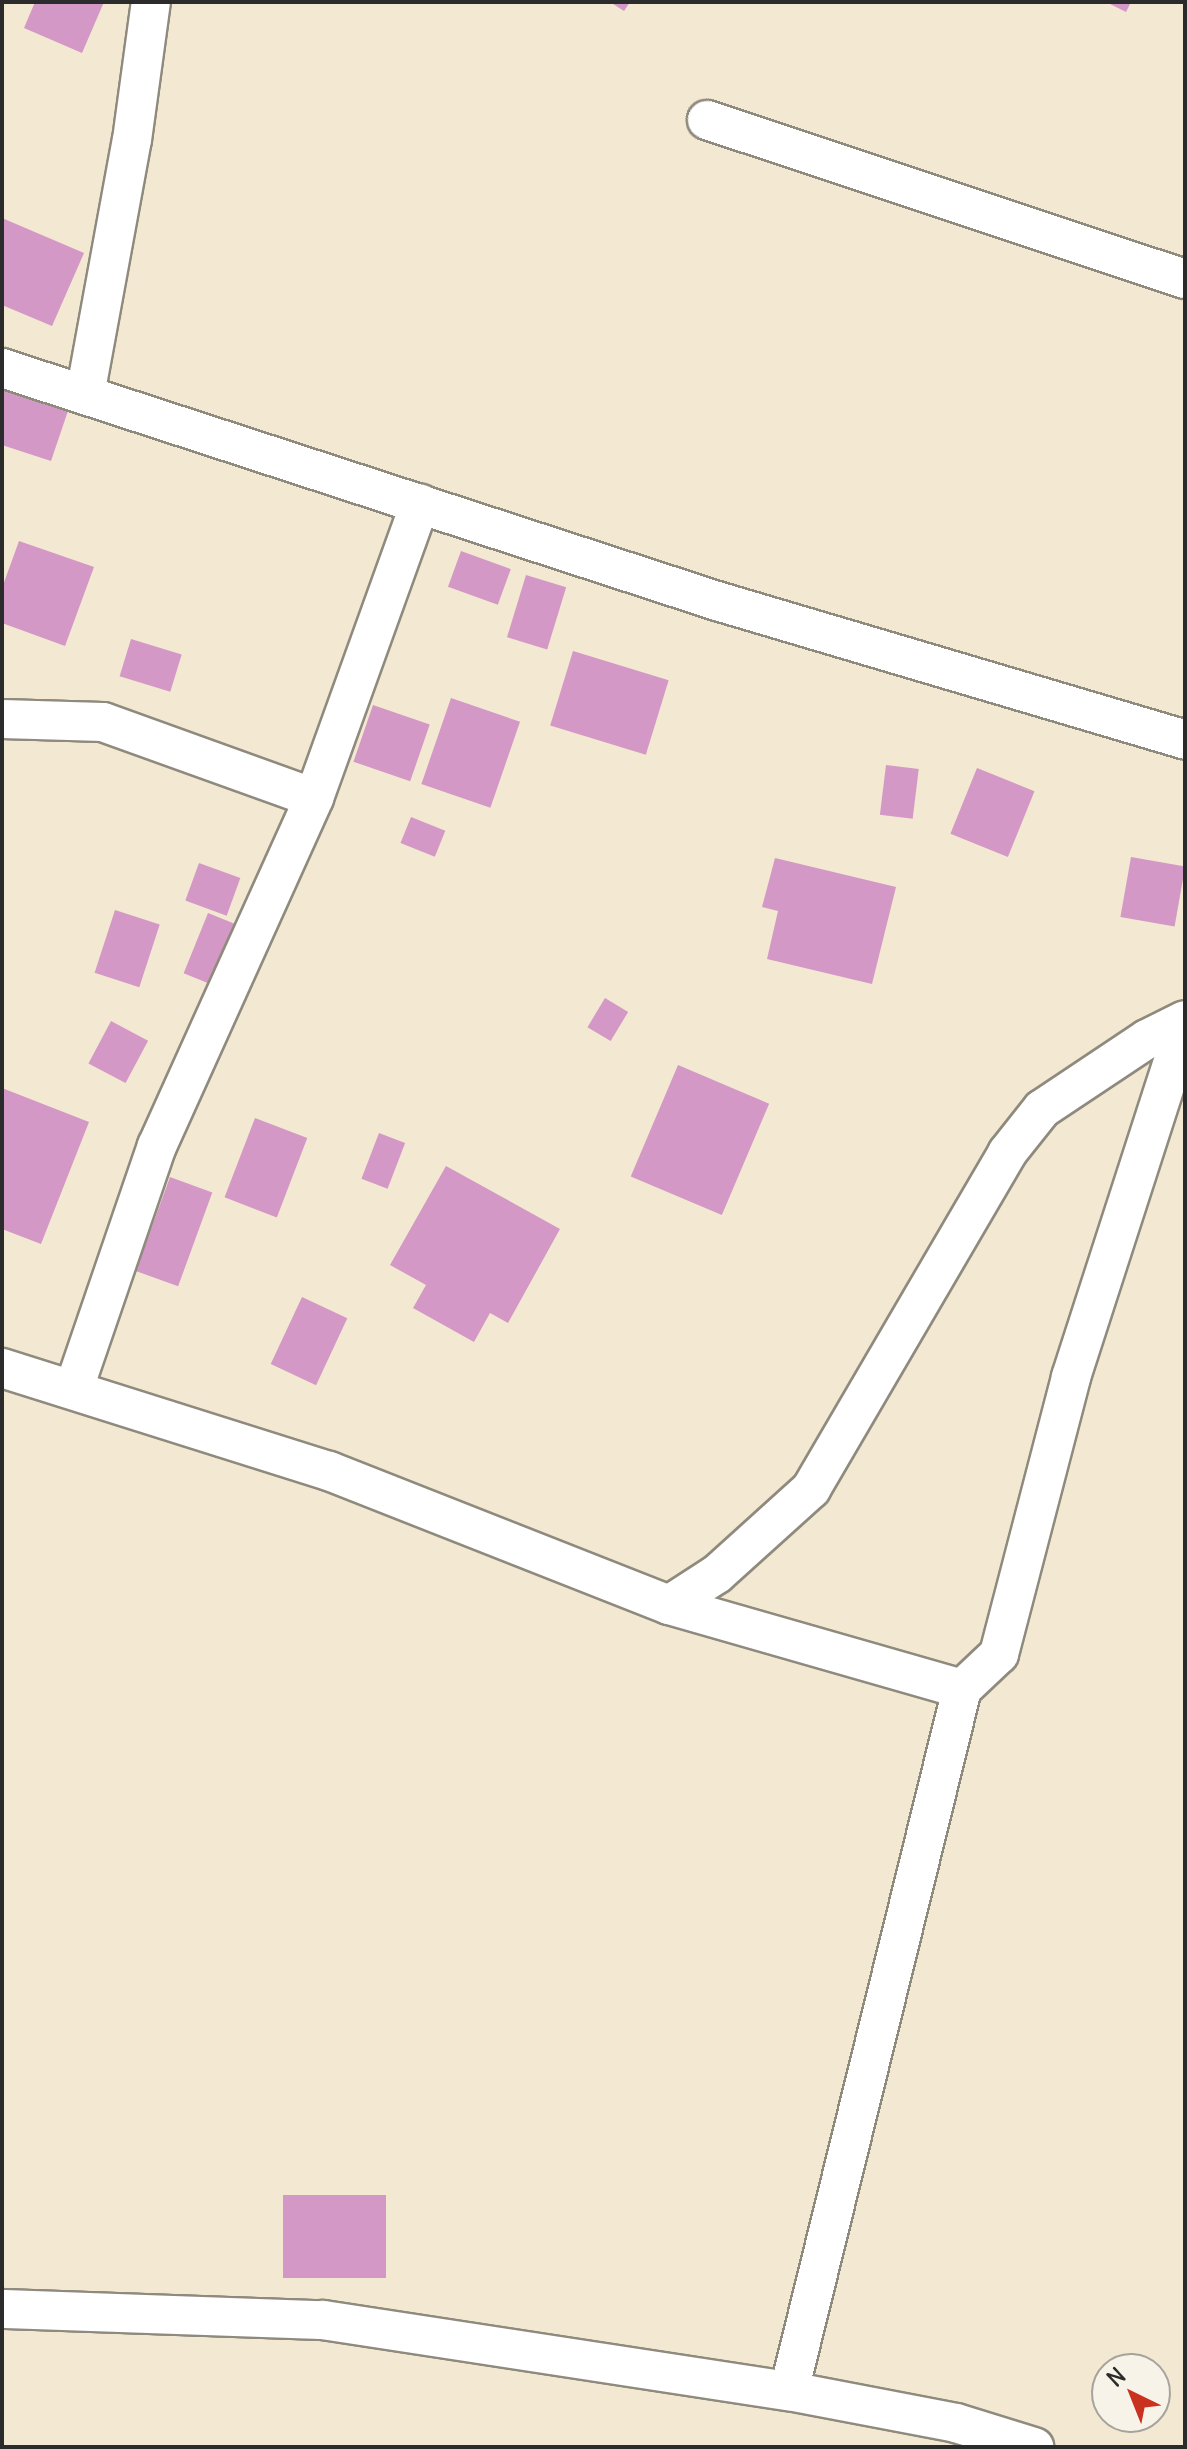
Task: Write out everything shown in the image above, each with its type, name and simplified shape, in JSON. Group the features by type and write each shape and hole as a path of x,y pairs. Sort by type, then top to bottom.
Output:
{"street":[{"path":"85,395 132,140 151,2"},
{"path":"707,120 1185,279"},
{"path":"2,368 717,601 1185,740"},
{"path":"74,1388 157,1146 314,798 420,504"},
{"path":"2,719 103,722 314,798"},
{"path":"669,1605 717,1574 811,1489 1007,1153 1042,1109 1147,1039 1185,1022"},
{"path":"789,2391 962,1689 999,1654 1071,1377 1185,1022"},
{"path":"2,1368 74,1388 329,1471 669,1605 962,1689"},
{"path":"2,2309 323,2320 789,2391 955,2435 1034,2447"}],"building":[{"path":"35,2 104,2 82,53 24,28"},
{"path":"610,2 630,2 624,11"},
{"path":"1106,2 1131,2 1126,12"},
{"path":"2,218 84,253 52,326 2,305"},
{"path":"2,383 70,405 51,461 2,445"},
{"path":"19,541 94,567 65,646 2,623 2,588"},
{"path":"461,551 511,569 498,605 448,587"},
{"path":"526,575 566,587 547,649 507,637"},
{"path":"131,639 182,654 170,692 120,676"},
{"path":"573,651 669,680 646,755 550,726"},
{"path":"451,698 520,722 490,808 421,784"},
{"path":"373,705 430,725 410,781 353,762"},
{"path":"886,765 919,769 913,819 880,815"},
{"path":"977,768 1034,791 1008,857 950,834"},
{"path":"411,817 445,831 435,857 401,843"},
{"path":"1131,857 1185,867 1175,927 1120,917"},
{"path":"775,858 896,887 872,984 767,959 778,911 762,907"},
{"path":"199,863 240,878 227,916 185,901"},
{"path":"115,910 160,925 139,987 95,973"},
{"path":"208,913 245,928 221,988 184,973"},
{"path":"605,998 628,1012 611,1041 587,1027"},
{"path":"111,1021 148,1041 126,1083 88,1063"},
{"path":"678,1065 769,1104 722,1215 631,1176"},
{"path":"2,1088 89,1122 41,1244 2,1229"},
{"path":"255,1118 307,1138 277,1217 225,1197"},
{"path":"379,1133 405,1143 388,1189 361,1179"},
{"path":"446,1166 560,1229 508,1323 490,1313 474,1342 413,1308 426,1285 390,1265"},
{"path":"170,1177 212,1192 178,1286 136,1271"},
{"path":"302,1297 347,1318 316,1385 271,1364"},
{"path":"283,2195 386,2195 386,2278 283,2278"}]}
